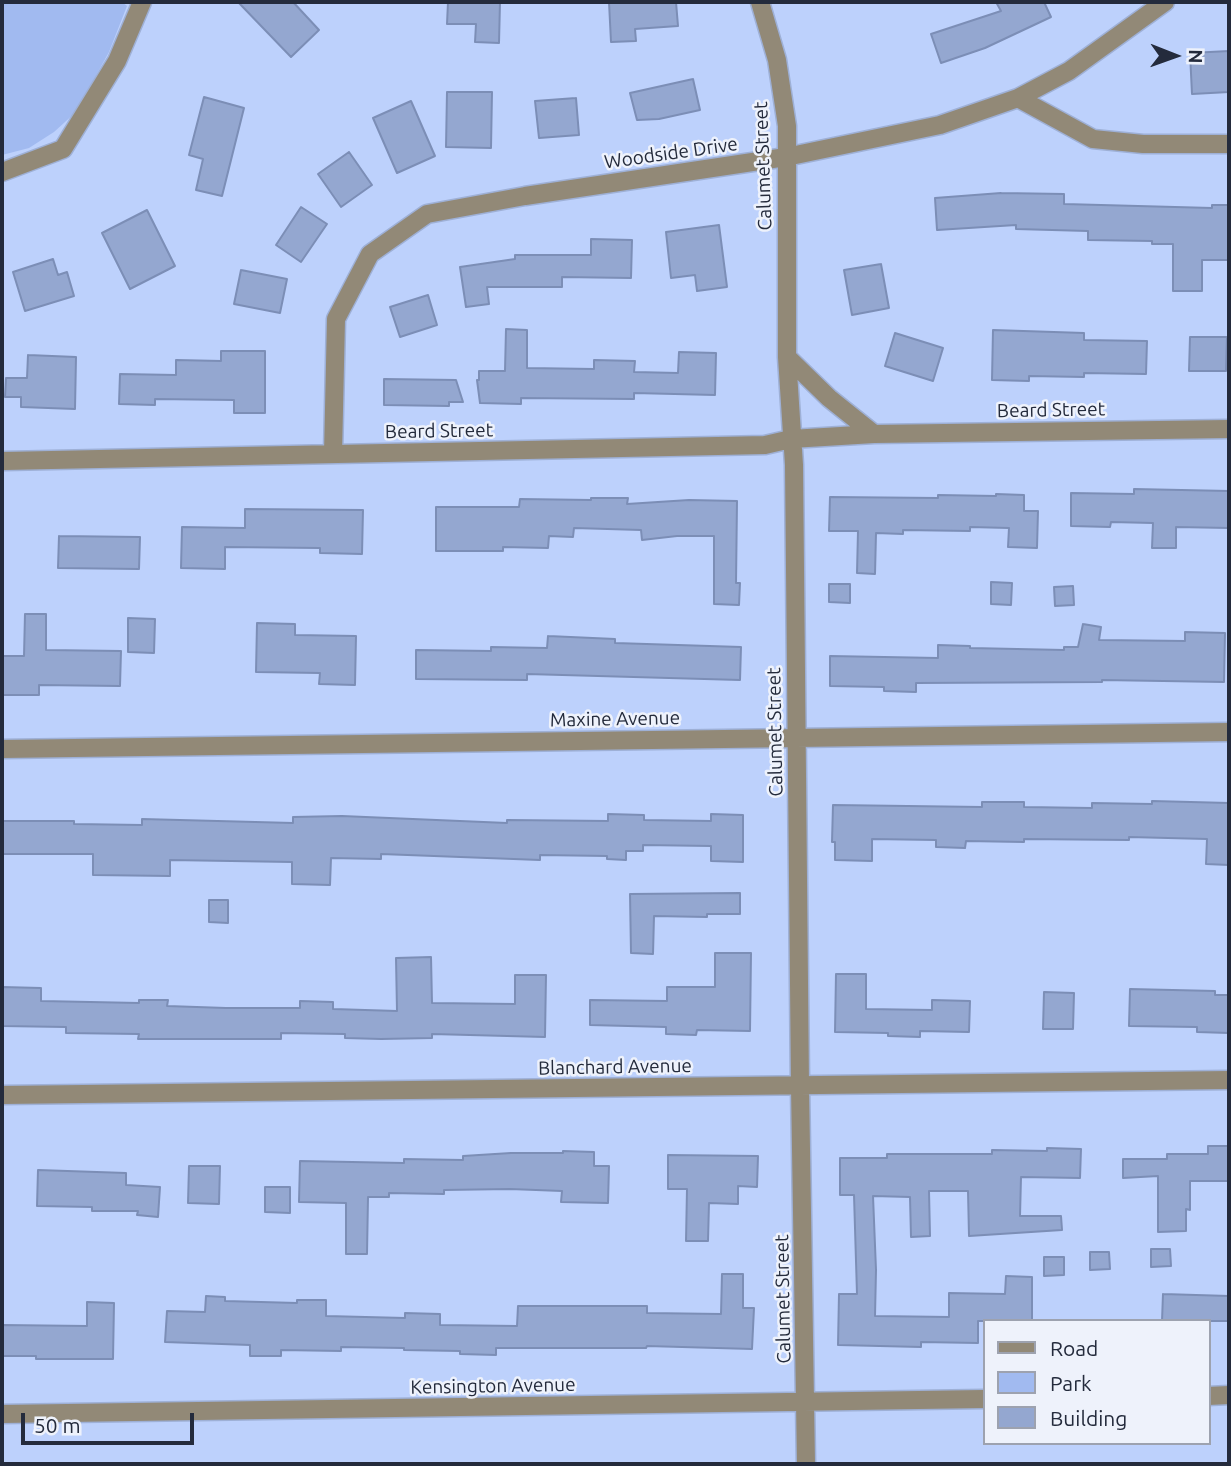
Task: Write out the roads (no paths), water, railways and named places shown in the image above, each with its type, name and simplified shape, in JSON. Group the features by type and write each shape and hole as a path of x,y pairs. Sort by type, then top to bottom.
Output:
{"street":[{"path":"2,172 63,149 117,61 142,2"},
{"name":"Calumet Street","path":"760,2 777,60 787,126 788,357 794,466 806,1464"},
{"name":"Woodside Drive","path":"333,454 336,318 370,254 427,214 538,194 786,157 940,125 1018,98 1069,71 1165,2"},
{"path":"1018,98 1093,139 1143,144 1229,144"},
{"path":"788,357 829,398 874,434"},
{"name":"Beard Street","path":"4,461 765,445 791,439 874,434 1229,429"},
{"name":"Maxine Avenue","path":"2,749 1229,732"},
{"name":"Blanchard Avenue","path":"2,1095 1229,1080"},
{"path":"1210,1396 1229,1395"},
{"name":"Kensington Avenue","path":"2,1414 982,1399"}]}
